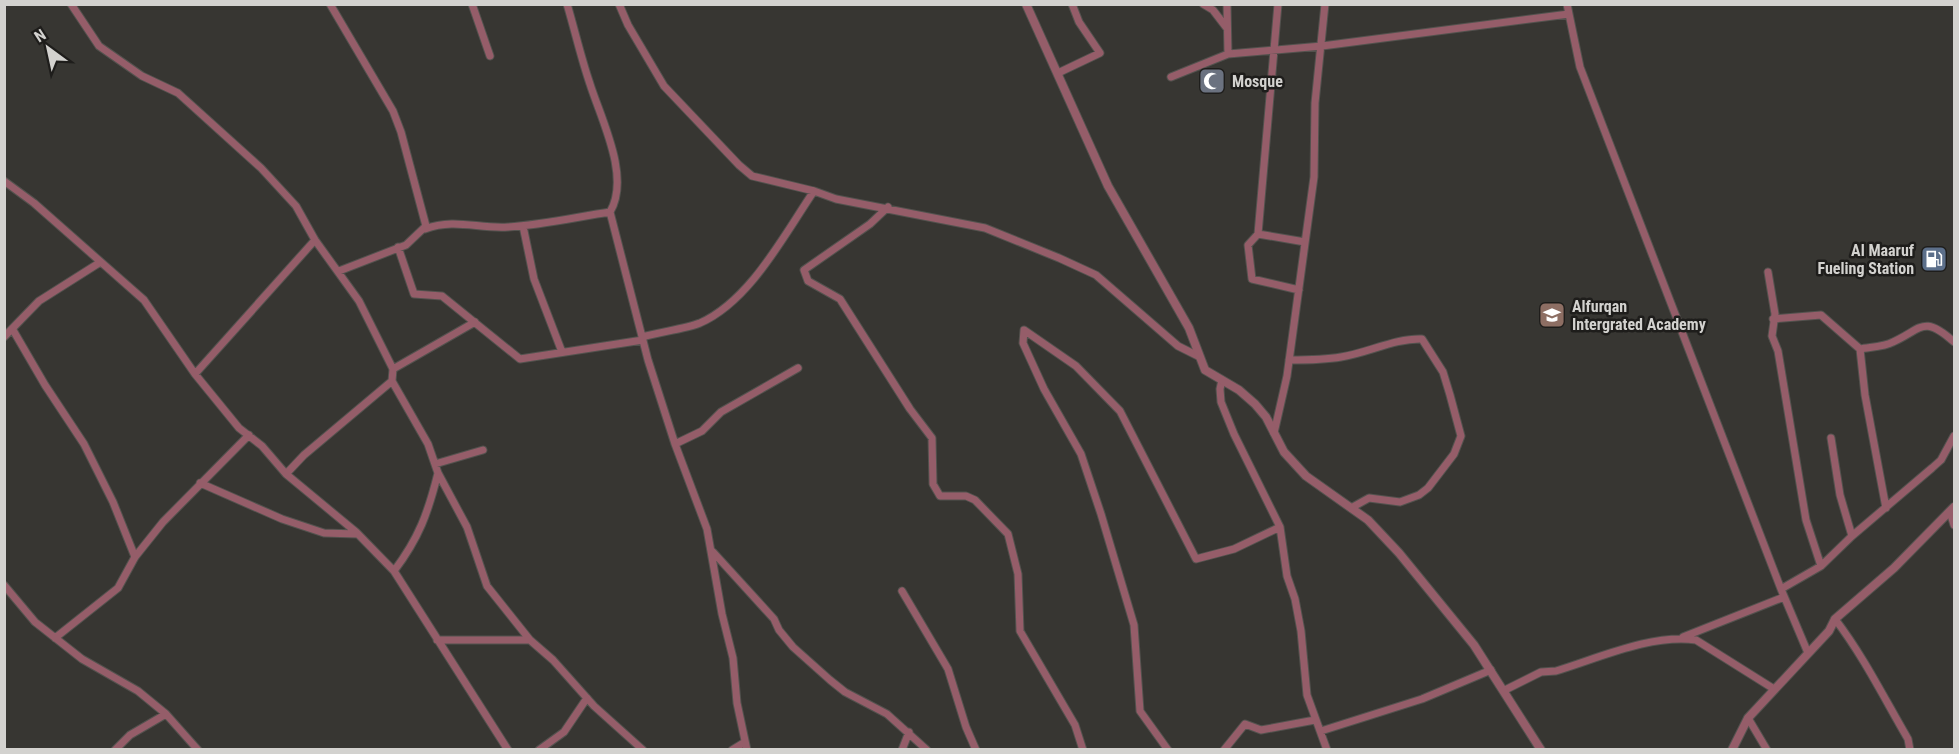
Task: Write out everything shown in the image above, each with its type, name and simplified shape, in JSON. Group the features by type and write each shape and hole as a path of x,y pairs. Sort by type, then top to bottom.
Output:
{"street":[{"path":"71,4 99,46 142,76 178,93 261,168 296,206 315,240 359,301 393,369 392,381 428,444 438,473 467,527 487,586 531,640 554,660 587,698 643,750"},
{"path":"330,4 393,111 401,132 425,229"},
{"path":"472,4 490,56"},
{"path":"567,4 613,154 616,193 615,204 610,212 642,339 675,444 696,498 710,547 722,614 734,658 737,703 747,750"},
{"path":"619,4 664,86 752,176 814,191 836,199 888,207 985,228 1096,275 1171,340 1198,356"},
{"path":"1026,4 1118,204 1189,328 1205,370 1255,404 1284,452 1306,476 1368,520 1410,566 1454,618 1491,670 1541,750"},
{"path":"1058,74 1100,53 1079,22 1072,4"},
{"path":"1203,4 1213,10 1226,27"},
{"path":"1227,4 1228,54"},
{"path":"1278,4 1276,49 1263,156 1258,234 1248,245 1250,276 1299,290"},
{"path":"1274,433 1289,360 1314,177 1315,103 1325,4"},
{"path":"1567,4 1580,67 1784,597 1808,653"},
{"path":"1171,77 1228,54 1322,46 1569,14"},
{"path":"4,181 34,203 99,263 144,300 195,374 238,428 249,435 286,474 357,534 394,571 508,750"},
{"path":"398,247 414,294 442,296 520,359 642,339 708,319 744,290 814,191"},
{"path":"888,207 870,224 804,270 808,281 840,299 910,409 926,428 932,438 933,484 940,496 966,496 975,500 1008,534 1018,574 1020,630 1075,725 1083,750"},
{"path":"339,271 398,247 412,240 425,229 455,222 491,227 523,226 610,212"},
{"path":"523,226 534,279 562,352"},
{"path":"1258,234 1305,242"},
{"path":"195,374 315,240"},
{"path":"4,337 39,301 99,263"},
{"path":"1768,272 1776,314 1773,319 1772,336 1778,351 1806,520 1821,566"},
{"path":"1773,319 1816,313 1860,349 1865,395 1886,508"},
{"path":"393,369 475,322"},
{"path":"1860,349 1894,342 1918,326 1939,328 1954,342"},
{"path":"13,330 45,385 84,444 113,502 135,557"},
{"path":"1168,750 1140,711 1134,625 1101,514 1081,454 1044,389 1023,343 1024,330 1076,366 1120,411 1196,559 1234,549 1280,527"},
{"path":"1289,360 1341,357 1388,346 1405,338 1422,339 1443,372 1461,436 1454,454 1428,488 1419,495 1400,502 1369,498 1352,508"},
{"path":"675,444 702,430 721,412 798,368"},
{"path":"1222,380 1221,402 1234,434 1280,527 1287,576 1295,599 1301,631 1306,695 1327,750"},
{"path":"286,474 304,455 392,381"},
{"path":"56,638 118,588 135,557 200,483 249,435"},
{"path":"1781,589 1821,566 1852,536 1941,460 1954,436"},
{"path":"1831,438 1840,495 1852,536"},
{"path":"435,464 483,450"},
{"path":"394,571 414,544 433,495 438,473"},
{"path":"200,483 282,519 324,533 357,534"},
{"path":"1952,510 1954,525"},
{"path":"1732,750 1748,718 1829,632 1835,619 1894,568 1952,510"},
{"path":"710,547 718,560 738,576 774,619 779,630 793,647 845,692 886,714 927,750"},
{"path":"4,585 35,622 82,659 138,691 166,714 198,750"},
{"path":"902,591 948,669 966,727 976,750"},
{"path":"1504,690 1541,672 1556,671 1638,647 1682,638 1784,597"},
{"path":"1835,619 1865,661 1908,739 1910,750"},
{"path":"1682,638 1696,640 1774,689"},
{"path":"437,640 531,640"},
{"path":"1321,731 1422,699 1491,670"},
{"path":"539,750 564,732 587,698"},
{"path":"115,750 130,735 166,714"},
{"path":"1748,718 1767,750"},
{"path":"1224,750 1245,724 1261,730 1315,720"},
{"path":"902,750 909,732"},
{"path":"732,750 745,742"}],"place":[{"name":"Mosque","path":"1212,81"},
{"name":"Al Maaruf Fueling Station","path":"1934,259"},
{"name":"Alfurqan Intergrated Academy","path":"1552,315"}]}
